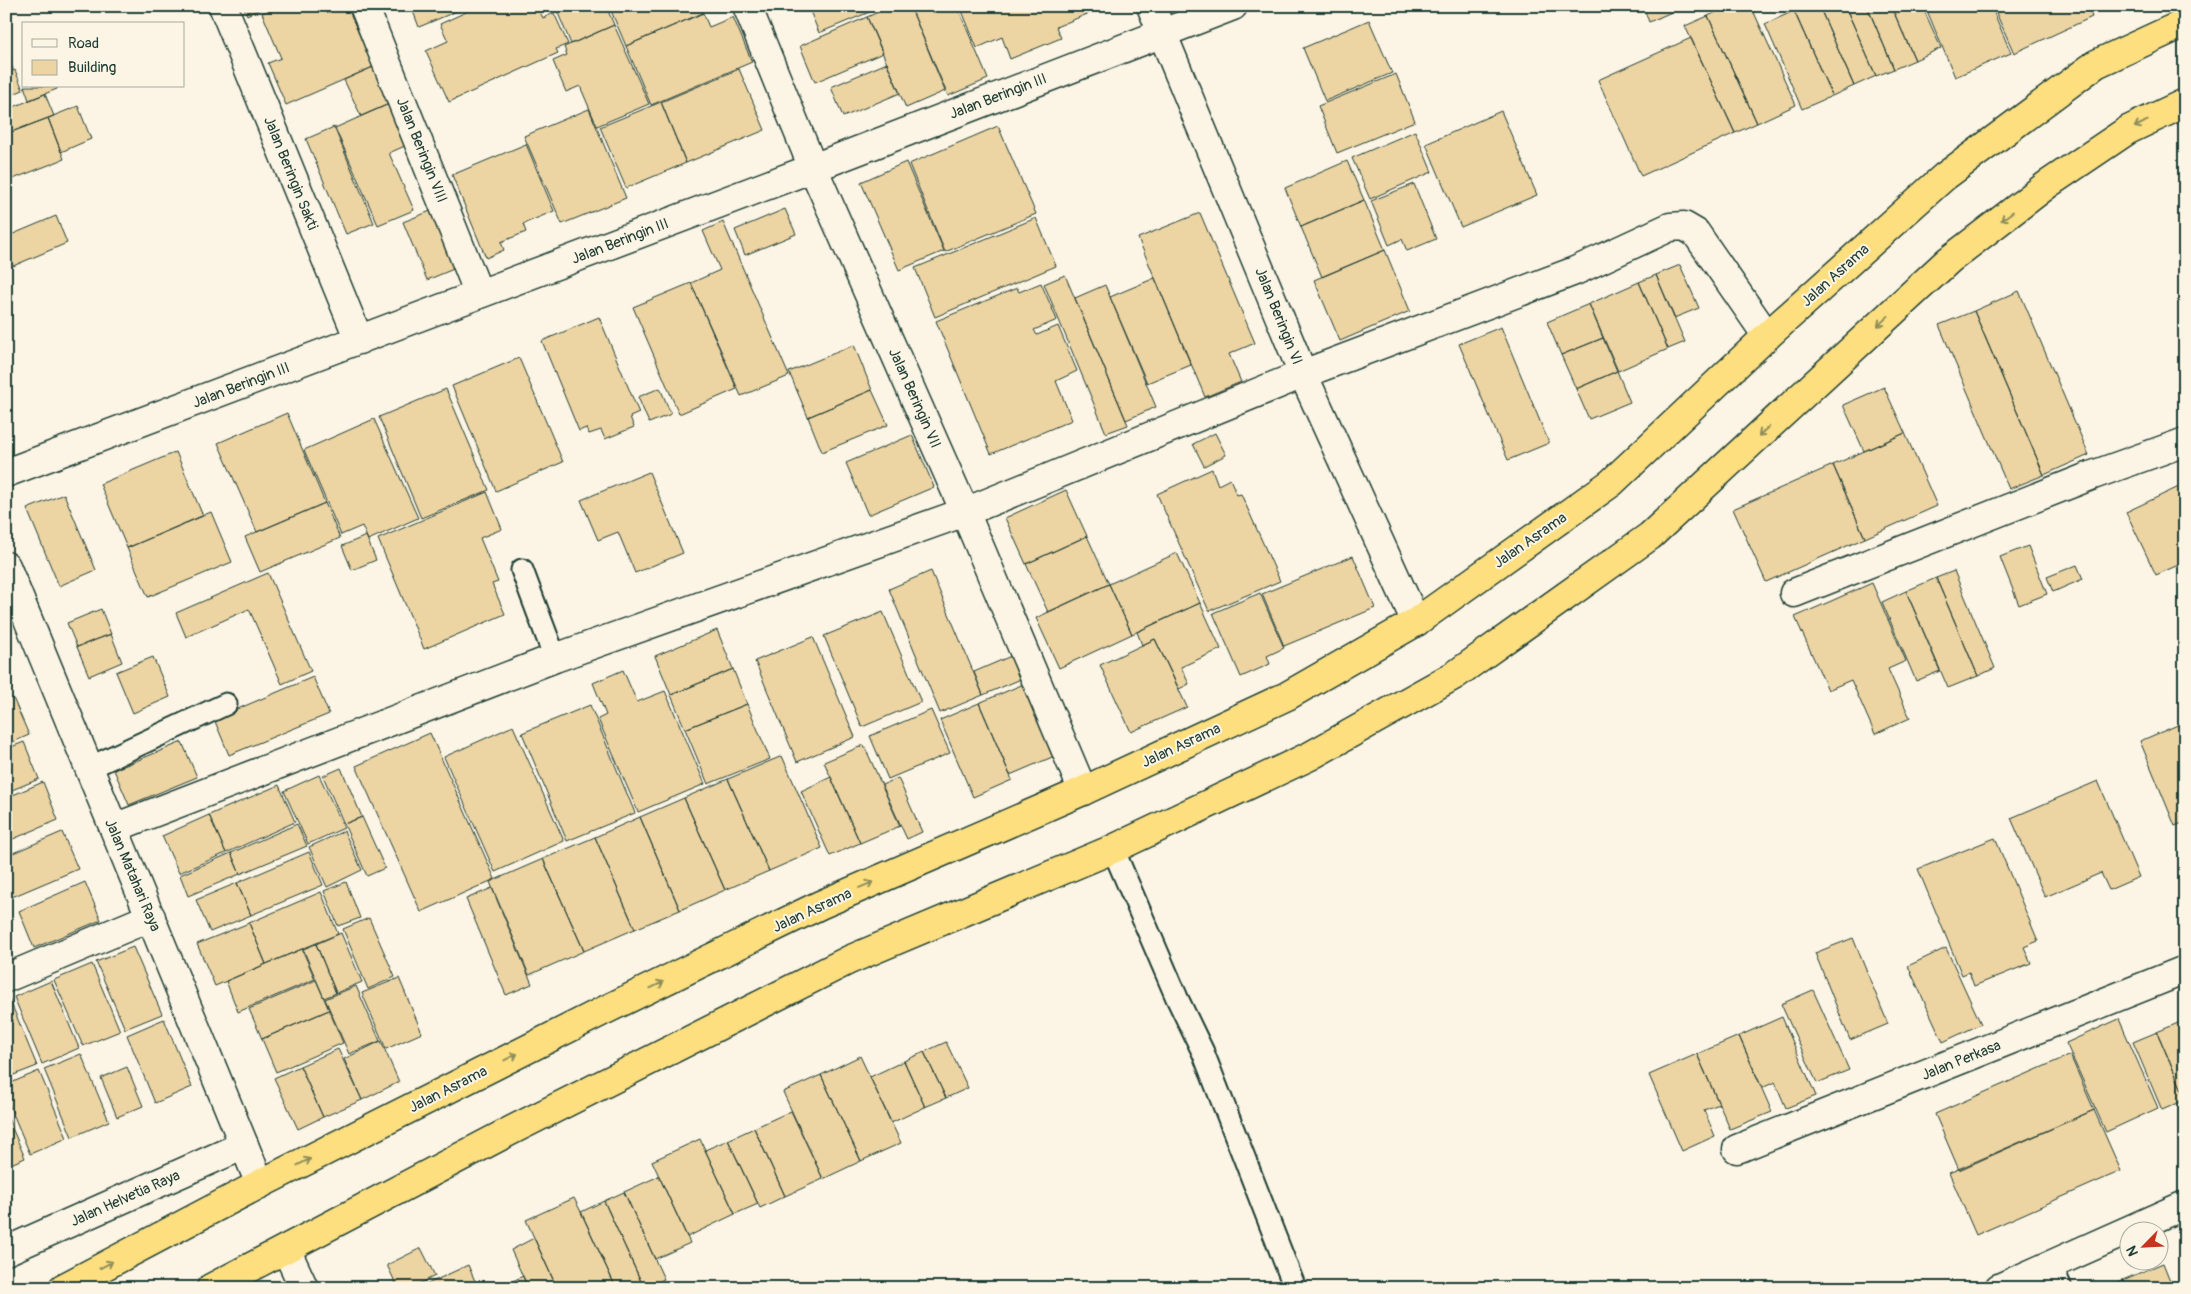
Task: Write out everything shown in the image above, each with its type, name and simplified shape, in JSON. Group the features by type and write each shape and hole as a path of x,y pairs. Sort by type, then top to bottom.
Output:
{"highway":[{"name":"Jalan Asrama","path":"63,1288 260,1184 820,904 1082,791 1286,696 1416,622 1611,483 1767,336 1944,177 2096,64 2185,23"},
{"path":"211,1288 514,1128 849,960 1113,849 1310,756 1455,675 1650,536 1949,260 2048,184 2128,130 2185,103"}],"street":[{"name":"Jalan Beringin Sakti","path":"224,6 359,340"},
{"name":"Jalan Beringin VIII","path":"364,6 479,294"},
{"name":"Jalan Beringin VII","path":"747,6 813,168 966,512 1082,791"},
{"name":"Jalan Beringin VI","path":"1151,6 1303,374 1416,622"},
{"name":"Jalan Beringin III","path":"6,473 813,168 1161,32 1233,6"},
{"path":"114,828 555,658 966,512 1303,374 1575,271 1670,227 1684,226 1696,233 1767,336"},
{"path":"1794,593 2093,475 2185,442"},
{"name":"Jalan Matahari Raya","path":"6,566 260,1184"},
{"path":"6,978 151,917"},
{"name":"Jalan Perkasa","path":"1737,1149 2185,970"},
{"name":"Jalan Helvetia Raya","path":"6,1250 244,1144"},
{"path":"1999,1288 2056,1276 2185,1205"},
{"path":"286,1249 304,1288"}],"lane":[{"path":"522,570 555,658"},
{"path":"89,768 226,704"},
{"path":"1113,849 1177,998 1203,1052 1296,1288"}],"building":[{"path":"243,6 267,6 247,15"},
{"path":"278,6 347,6 373,67 286,105 268,63 281,58 262,13"},
{"path":"411,6 469,6 419,27"},
{"path":"479,6 537,6 543,18 554,13 568,44 556,49 558,53 449,102 426,51 448,41 440,24"},
{"path":"555,6 606,6 614,25 571,44"},
{"path":"609,6 700,6 703,13 626,46"},
{"path":"808,6 884,6 819,33"},
{"path":"892,6 910,6 945,91 906,108 867,17"},
{"path":"910,6 957,6 988,79 948,96"},
{"path":"960,6 1104,7 1056,27 1061,38 1010,59 1002,37 977,48"},
{"path":"1643,6 1685,6 1649,22"},
{"path":"1729,6 1751,6 1796,105 1757,123 1708,16"},
{"path":"1805,6 1819,6 1854,86 1832,96 1794,11"},
{"path":"1819,6 1845,6 1876,76 1854,86"},
{"path":"1845,6 1867,6 1894,69 1876,76"},
{"path":"1867,6 1891,6 1915,60 1894,69"},
{"path":"1891,6 1922,6 1941,48 1915,60"},
{"path":"1925,6 1991,6 2011,53 1955,77"},
{"path":"1993,6 2088,6 2092,17 2014,53"},
{"path":"1794,11 1832,96 1802,109 1765,24"},
{"path":"703,13 709,27 733,17 752,62 651,105 626,46"},
{"path":"1708,16 1757,123 1735,133 1685,26"},
{"path":"867,17 883,53 815,82 800,46"},
{"path":"1369,20 1392,73 1325,101 1303,48"},
{"path":"614,25 649,104 597,126 580,86 566,92 553,61 567,55 564,47"},
{"path":"1691,38 1735,133 1641,176 1598,80"},
{"path":"6,53 13,69 6,72"},
{"path":"887,63 900,93 843,117 831,87"},
{"path":"373,67 389,104 361,116 344,80"},
{"path":"739,69 765,130 686,163 661,102"},
{"path":"15,70 23,90 6,97 6,74"},
{"path":"1396,74 1415,121 1337,153 1318,106"},
{"path":"25,88 57,88 57,89 29,100"},
{"path":"45,94 54,116 6,134 6,110"},
{"path":"661,102 686,163 626,188 600,127"},
{"path":"389,104 407,145 389,153 414,210 378,225 335,128"},
{"path":"78,106 91,139 61,152 48,118"},
{"path":"589,109 626,198 562,224 524,136"},
{"path":"1501,111 1537,195 1461,227 1426,144"},
{"path":"48,118 64,159 13,179 6,162 6,134"},
{"path":"998,126 1036,214 945,252 909,164"},
{"path":"334,127 374,223 346,234 306,139"},
{"path":"1415,131 1432,172 1370,199 1352,158"},
{"path":"526,144 554,211 523,224 526,232 501,242 504,250 486,258 452,175"},
{"path":"1347,161 1364,200 1301,227 1285,188"},
{"path":"906,162 944,251 899,270 861,182"},
{"path":"1414,184 1436,239 1407,251 1402,239 1389,245 1371,201"},
{"path":"1364,200 1385,250 1322,277 1301,227"},
{"path":"785,209 796,234 745,255 735,230"},
{"path":"433,210 456,268 427,280 403,222"},
{"path":"1200,213 1255,343 1229,354 1241,382 1205,397 1138,238"},
{"path":"56,216 67,243 6,269 6,237"},
{"path":"1036,218 1056,266 935,317 915,268"},
{"path":"723,222 789,376 741,396 691,283 720,270 703,231"},
{"path":"1385,250 1410,311 1340,341 1314,280"},
{"path":"1680,265 1699,308 1674,318 1656,275"},
{"path":"1065,275 1128,425 1106,433 1044,284"},
{"path":"1656,275 1685,342 1668,349 1639,282"},
{"path":"1155,278 1191,365 1147,383 1110,297"},
{"path":"1639,282 1668,349 1618,371 1589,304"},
{"path":"691,283 737,389 679,414 633,307"},
{"path":"1041,283 1057,320 1034,330 1037,335 1058,326 1077,371 1056,381 1072,420 991,454 936,321 1017,288 1019,292"},
{"path":"1105,285 1156,407 1126,420 1075,298"},
{"path":"2019,291 2089,455 2044,475 1974,311"},
{"path":"1589,304 1603,338 1561,355 1547,322"},
{"path":"1974,311 2044,475 2009,489 1939,325"},
{"path":"599,317 639,413 630,417 634,427 605,439 601,430 589,434 586,428 579,431 542,341"},
{"path":"1501,327 1549,443 1508,460 1459,344"},
{"path":"1603,338 1617,371 1576,389 1561,355"},
{"path":"854,345 872,390 808,417 789,372"},
{"path":"519,358 563,462 496,491 452,386"},
{"path":"1617,371 1630,402 1589,419 1576,389"},
{"path":"1884,387 1905,433 1864,451 1843,405"},
{"path":"660,388 671,414 649,423 638,397"},
{"path":"446,389 489,490 421,518 379,417"},
{"path":"872,390 888,425 822,452 808,417"},
{"path":"287,413 325,503 257,532 218,443"},
{"path":"374,419 418,518 368,540 362,526 341,535 304,450"},
{"path":"1215,433 1226,455 1204,466 1193,444"},
{"path":"1905,433 1937,506 1865,538 1833,465"},
{"path":"912,435 934,487 868,515 846,463"},
{"path":"176,452 203,516 127,548 100,484"},
{"path":"1833,465 1865,538 1766,582 1733,509"},
{"path":"1212,469 1218,485 1230,479 1237,495 1241,494 1280,581 1209,611 1157,494"},
{"path":"649,472 683,553 635,573 618,532 598,540 581,500"},
{"path":"2183,485 2185,562 2156,575 2126,512"},
{"path":"1066,490 1087,536 1026,564 1005,518"},
{"path":"487,492 502,529 480,538 498,582 492,584 505,614 424,649 378,539"},
{"path":"64,494 96,570 59,586 27,509"},
{"path":"325,503 340,538 260,572 245,537"},
{"path":"211,512 232,562 148,597 127,548"},
{"path":"366,536 376,560 352,570 342,546"},
{"path":"1087,536 1109,584 1048,612 1026,564"},
{"path":"2028,546 2047,594 2019,605 2000,557"},
{"path":"1177,553 1200,603 1132,634 1109,584"},
{"path":"1353,556 1375,608 1284,646 1262,594"},
{"path":"2077,565 2083,579 2053,592 2047,577"},
{"path":"931,571 983,695 940,713 889,589"},
{"path":"1954,571 1995,668 1978,676 1936,578"},
{"path":"268,573 311,671 282,684 249,609 186,637 176,613"},
{"path":"1936,578 1978,676 1948,688 1906,591"},
{"path":"1872,583 1906,661 1888,669 1910,718 1875,734 1851,680 1828,690 1795,617"},
{"path":"1109,584 1132,634 1059,668 1036,618"},
{"path":"1906,591 1940,671 1916,681 1882,602"},
{"path":"1260,593 1284,648 1267,656 1270,664 1241,677 1213,613"},
{"path":"1200,603 1221,649 1181,667 1189,684 1179,689 1155,639 1142,645 1137,632"},
{"path":"101,609 111,634 77,647 67,623"},
{"path":"883,612 921,702 862,727 824,636"},
{"path":"717,630 733,669 671,695 655,656"},
{"path":"111,634 122,662 89,676 77,647"},
{"path":"813,637 855,737 797,762 755,661"},
{"path":"1155,639 1187,707 1131,732 1100,665"},
{"path":"1011,656 1021,679 983,695 974,672"},
{"path":"153,657 170,697 133,713 116,672"},
{"path":"733,669 747,704 685,729 671,695"},
{"path":"623,670 637,702 665,691 705,784 638,812 598,719 606,715 593,683"},
{"path":"313,677 329,714 229,755 214,719"},
{"path":"1026,683 1057,755 1010,775 979,703"},
{"path":"13,698 29,735 6,745 6,701"},
{"path":"979,703 1012,780 973,797 940,720"},
{"path":"747,704 770,759 708,784 685,729"},
{"path":"590,705 635,813 567,841 522,733"},
{"path":"931,710 950,753 888,779 870,736"},
{"path":"2185,722 2185,822 2175,826 2140,741"},
{"path":"513,726 564,841 495,872 444,757"},
{"path":"430,733 495,879 421,912 356,766"},
{"path":"24,742 39,779 7,792 6,749"},
{"path":"182,742 197,777 129,805 114,770"},
{"path":"864,745 900,826 860,843 824,762"},
{"path":"782,756 822,848 769,871 728,779"},
{"path":"341,768 362,817 344,824 323,776"},
{"path":"319,775 344,828 308,844 284,791"},
{"path":"831,777 860,843 830,856 801,791"},
{"path":"898,778 922,832 907,839 882,785"},
{"path":"728,779 769,871 725,890 684,798"},
{"path":"2098,781 2139,877 2109,890 2101,873 2045,897 2011,818"},
{"path":"43,782 58,820 6,842 6,798"},
{"path":"279,785 295,822 226,853 209,815"},
{"path":"684,798 725,890 680,910 640,817"},
{"path":"209,815 226,853 179,873 162,836"},
{"path":"362,817 385,868 367,876 344,824"},
{"path":"640,817 680,910 635,929 595,837"},
{"path":"297,824 307,846 240,874 231,853"},
{"path":"344,831 362,870 327,887 309,847"},
{"path":"62,832 78,869 12,897 6,884 6,856"},
{"path":"595,837 635,929 584,951 543,859"},
{"path":"1995,838 2038,941 2024,947 2031,963 1974,986 1969,972 1962,975 1918,869"},
{"path":"309,852 323,885 251,915 237,883"},
{"path":"231,853 240,874 188,896 180,875"},
{"path":"543,859 584,951 529,975 490,882"},
{"path":"85,882 101,920 34,948 19,911"},
{"path":"346,882 360,918 338,926 324,891"},
{"path":"237,883 251,915 210,932 196,900"},
{"path":"492,888 532,984 506,995 466,899"},
{"path":"321,892 338,934 266,964 249,923"},
{"path":"369,918 395,977 368,989 343,929"},
{"path":"249,923 266,964 215,986 197,944"},
{"path":"341,933 362,982 336,993 316,944"},
{"path":"1853,938 1888,1024 1850,1040 1815,953"},
{"path":"316,944 336,993 324,998 303,949"},
{"path":"133,947 162,1014 125,1029 96,962"},
{"path":"1946,948 1981,1024 1943,1042 1908,966"},
{"path":"302,949 315,979 238,1012 226,981"},
{"path":"92,964 120,1031 83,1046 54,980"},
{"path":"399,978 422,1033 386,1049 362,993"},
{"path":"316,980 329,1010 262,1039 249,1009"},
{"path":"51,981 79,1048 42,1064 14,997"},
{"path":"356,986 380,1041 349,1054 325,999"},
{"path":"1813,990 1849,1070 1817,1083 1781,1004"},
{"path":"9,998 37,1066 6,1078 6,999"},
{"path":"329,1010 343,1043 276,1072 262,1039"},
{"path":"1782,1017 1816,1096 1786,1108 1775,1082 1762,1088 1739,1036"},
{"path":"164,1019 192,1087 155,1103 127,1035"},
{"path":"2119,1019 2158,1108 2106,1132 2066,1043"},
{"path":"2185,1020 2185,1097 2157,1032"},
{"path":"2157,1032 2185,1097 2185,1100 2162,1110 2133,1042"},
{"path":"1739,1036 1772,1112 1730,1129 1697,1054"},
{"path":"381,1041 399,1082 362,1100 344,1059"},
{"path":"946,1042 968,1088 946,1098 924,1052"},
{"path":"338,1049 362,1100 323,1117 300,1066"},
{"path":"924,1052 946,1098 925,1107 904,1061"},
{"path":"81,1054 109,1121 72,1137 44,1069"},
{"path":"1697,1054 1719,1104 1704,1110 1715,1136 1682,1151 1649,1075"},
{"path":"2070,1055 2094,1110 1959,1170 1935,1114"},
{"path":"860,1056 901,1143 861,1161 821,1075"},
{"path":"904,1061 925,1107 891,1123 870,1077"},
{"path":"300,1066 323,1117 298,1129 274,1078"},
{"path":"127,1067 143,1106 117,1117 101,1078"},
{"path":"39,1071 67,1138 30,1154 6,1097 6,1085"},
{"path":"821,1075 861,1161 823,1179 783,1092"},
{"path":"2094,1110 2121,1171 1976,1235 1949,1173"},
{"path":"791,1111 823,1179 785,1196 754,1128"},
{"path":"6,1114 25,1158 6,1166"},
{"path":"754,1128 785,1196 760,1208 728,1140"},
{"path":"700,1139 735,1214 687,1237 652,1161"},
{"path":"728,1140 758,1204 735,1214 705,1150"},
{"path":"659,1176 690,1243 655,1259 624,1192"},
{"path":"624,1192 664,1279 647,1288 644,1288 604,1201"},
{"path":"574,1198 616,1288 557,1288 526,1220"},
{"path":"604,1201 644,1288 616,1288 581,1212"},
{"path":"534,1238 557,1288 528,1288 511,1250"},
{"path":"421,1248 435,1276 411,1288 398,1288 387,1265"},
{"path":"468,1265 478,1288 419,1288"},
{"path":"2142,1272 2167,1272 2173,1288 2104,1288"},
{"path":"523,1276 528,1288 499,1288"}]}
